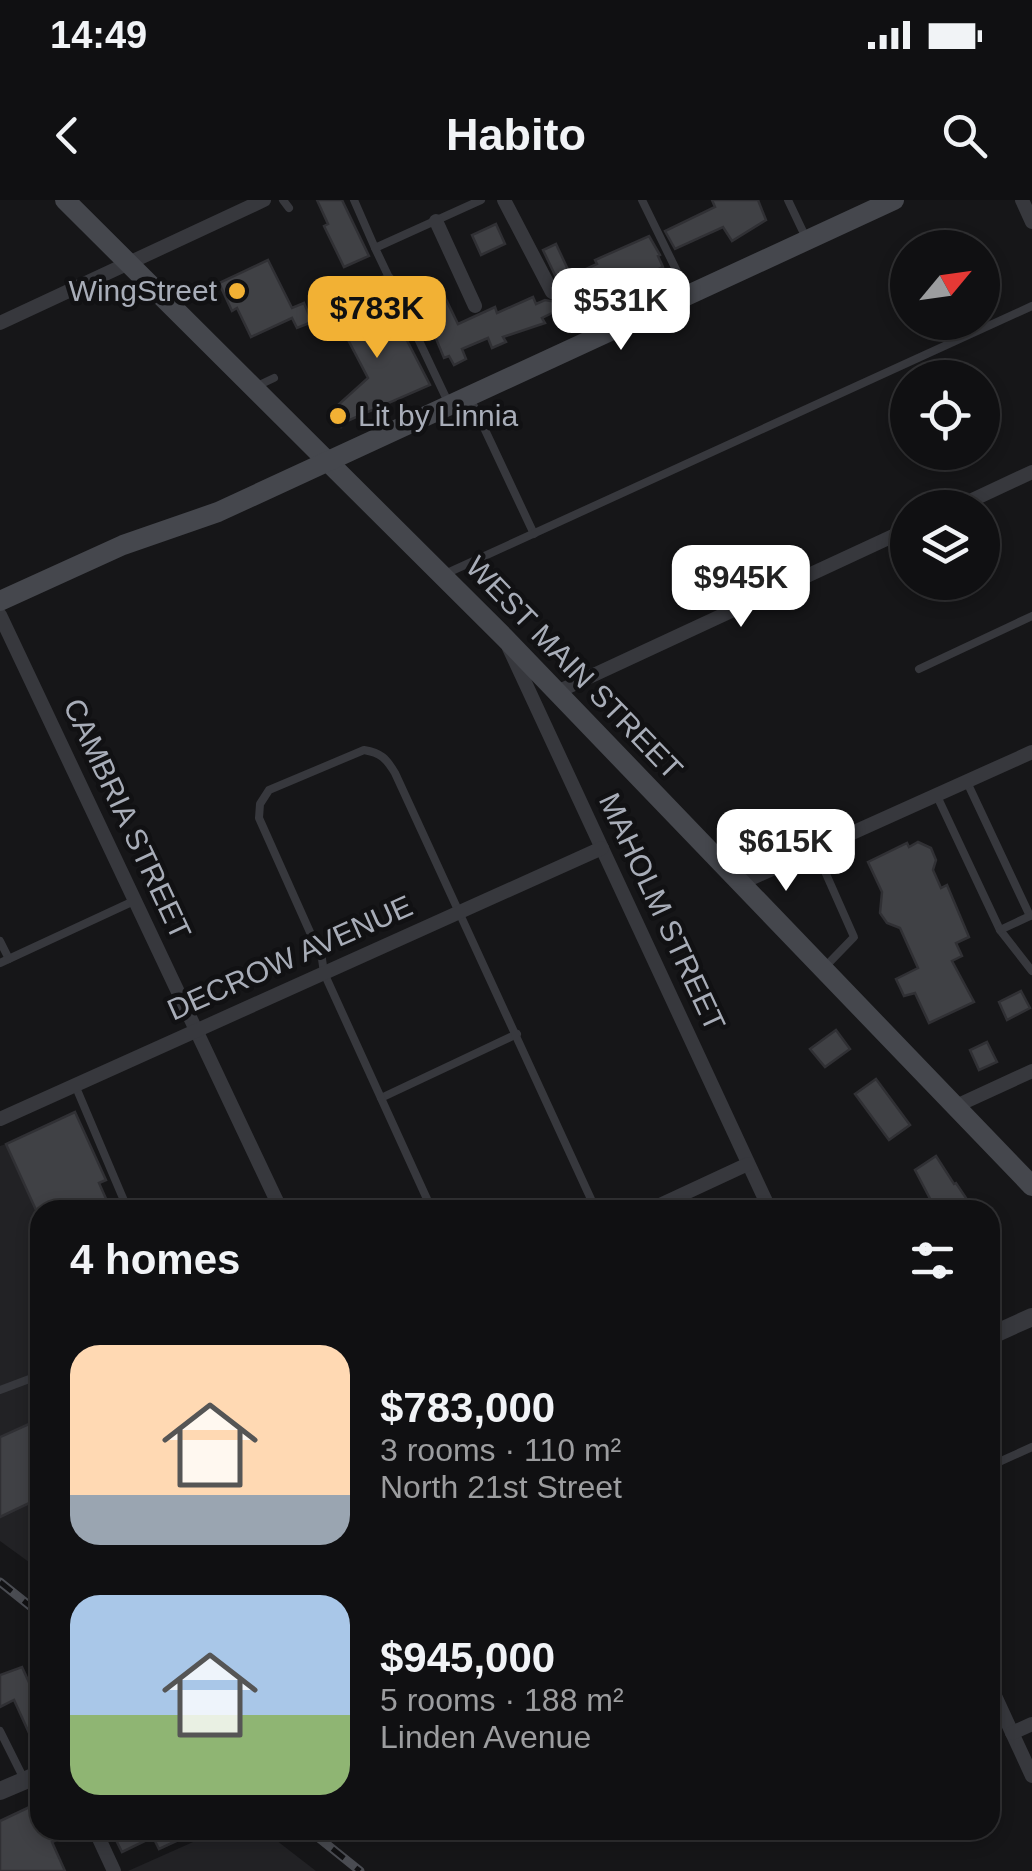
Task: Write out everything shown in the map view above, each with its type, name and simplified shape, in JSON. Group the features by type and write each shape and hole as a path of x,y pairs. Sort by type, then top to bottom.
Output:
{"main road":[{"name":"WEST MAIN STREET","path":"66,200 504,638 1032,1186"},
{"path":"0,600 123,545 218,512 894,200"}],"street":[{"path":"0,323 264,200"},
{"path":"504,200 552,292"},
{"path":"1022,200 1032,222"},
{"path":"436,221 474,306"},
{"path":"994,490 1032,472"},
{"path":"556,692 890,538"},
{"name":"CAMBRIA STREET","path":"0,615 276,1200"},
{"name":"MAHOLM STREET","path":"504,638 765,1200"},
{"path":"741,883 1032,752"},
{"name":"DECROW AVENUE","path":"0,1120 602,848"},
{"path":"956,1106 1032,1071"},
{"path":"671,1200 748,1164"},
{"path":"1000,1331 1032,1316"},
{"path":"1000,1707 1032,1776"},
{"path":"1012,1733 1032,1724"},
{"path":"0,1791 30,1778"},
{"path":"100,1840 114,1871"}],"lane":[{"path":"354,200 390,278 534,534"},
{"path":"376,248 481,200"},
{"path":"642,200 688,294"},
{"path":"788,200 806,240"},
{"path":"370,283 390,278"},
{"path":"162,296 184,286"},
{"path":"442,576 1032,306"},
{"path":"254,388 274,378"},
{"path":"919,669 1032,616"},
{"path":"427,1200 324,973 322,959 259,818 260,804 269,790 364,750 387,759 395,773 592,1200"},
{"path":"966,780 1031,915 1000,930"},
{"path":"936,794 1000,930 1032,972"},
{"path":"815,850 854,937 823,968"},
{"path":"0,940 4,961 136,900"},
{"path":"381,1098 517,1034"},
{"path":"76,1085 124,1200"},
{"path":"0,1390 30,1379"},
{"path":"1000,1461 1032,1447"},
{"path":"0,1731 30,1774"}],"shaded area":[{"path":"6,1144 31,1200 30,1424 0,1437 0,1146"},
{"path":"30,1503 30,1563 0,1541 0,1517"},
{"path":"198,1840 276,1840 316,1871 128,1871"}],"building":[{"path":"317,200 342,200 369,256 344,267 324,226 328,224"},
{"path":"712,200 758,200 766,220 732,241 723,227 675,249 665,231 715,207"},
{"path":"496,224 505,244 481,255 472,235"},
{"path":"649,236 663,267 578,308 575,302 542,318 545,323 503,337 506,342 492,348 488,338 462,349 466,359 454,365 449,356 444,358 418,295 439,285 458,324 495,307 497,313 533,297 536,304 545,300 556,302 563,292 543,250 556,244 571,276 597,264 595,260"},
{"path":"268,260 292,308 304,303 312,322 297,328 292,318 251,337 237,308 232,311 219,283"},
{"path":"370,294 388,333 400,327 430,385 341,427 328,414 368,378 333,311"},
{"path":"918,842 931,848 936,860 933,870 941,888 947,885 969,937 956,943 962,956 952,961 974,1002 929,1023 915,993 904,996 896,979 918,968 900,928 887,923 880,913 882,892 868,862 907,843 909,847"},
{"path":"1021,991 1030,1008 1007,1020 999,1002"},
{"path":"836,1030 850,1049 825,1067 810,1049"},
{"path":"987,1042 997,1062 979,1070 970,1050"},
{"path":"876,1079 910,1125 889,1140 855,1094"},
{"path":"75,1112 106,1180 99,1183 107,1200 31,1200 6,1144"},
{"path":"936,1156 967,1200 931,1200 915,1170"},
{"path":"30,1424 30,1503 0,1517 0,1437"},
{"path":"22,1667 30,1685 30,1735 14,1700 0,1707 0,1675"},
{"path":"30,1807 30,1840 56,1840 52,1842 65,1871 0,1871 0,1821"},
{"path":"116,1840 147,1840 122,1852"},
{"path":"154,1840 178,1840 159,1849"}],"railway":[{"path":"0,1582 30,1606"},
{"path":"321,1840 360,1871"}],"place":[{"name":"WingStreet","path":"237,291"},
{"name":"Lit by Linnia","path":"338,416"}]}
